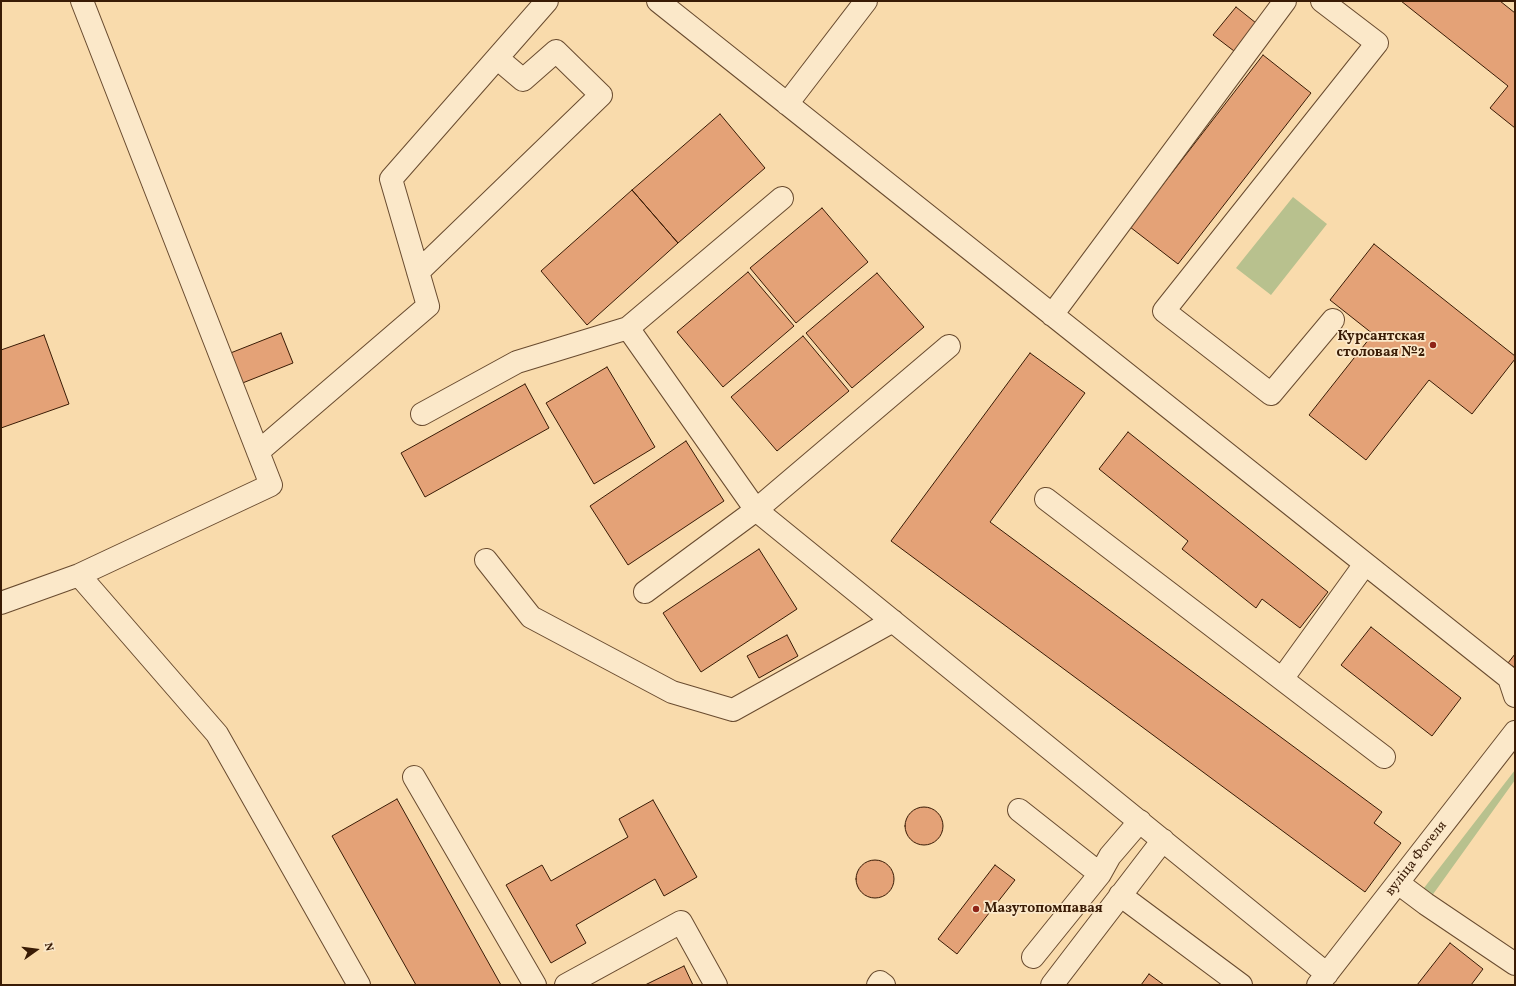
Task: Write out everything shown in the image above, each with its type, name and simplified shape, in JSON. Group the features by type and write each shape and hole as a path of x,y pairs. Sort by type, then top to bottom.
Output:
{"street":[{"path":"1,603 79,575 271,485 82,1"},
{"path":"258,452 428,306 391,179 547,1"},
{"path":"787,104 866,1"},
{"path":"1052,315 1284,1"},
{"path":"1322,1 1377,43 1164,311 1271,394 1332,320"},
{"path":"664,3 787,104 1509,678 1515,696"},
{"path":"418,272 601,95 556,51 523,80 497,58"},
{"path":"422,414 517,362 628,328 782,198"},
{"path":"628,328 756,510 1163,840 1323,979"},
{"path":"645,592 756,510 949,346"},
{"path":"1046,499 1384,757"},
{"path":"486,560 531,617 672,692 733,710 893,621"},
{"path":"1282,679 1365,564"},
{"path":"79,575 217,734 359,985"},
{"name":"вуліца Фогеля","path":"1323,979 1515,732"},
{"path":"414,777 535,985"},
{"path":"1019,810 1100,874"},
{"path":"1032,957 1100,874 1110,856 1140,821"},
{"path":"1052,985 1163,840"},
{"path":"1398,883 1426,904 1515,964"},
{"path":"1120,895 1241,985"},
{"path":"566,985 681,922 716,985"},
{"path":"878,985 880,982 884,985"}],"green space":[{"path":"1293,197 1327,224 1271,295 1236,268"},
{"path":"1515,770 1515,780 1426,904 1417,897"}],"building":[{"path":"1401,1 1500,1 1515,13 1515,128 1490,108 1508,86"},
{"path":"1236,7 1256,23 1234,51 1213,35"},
{"path":"1263,55 1311,93 1178,264 1130,227"},
{"path":"720,114 765,168 678,243 632,190"},
{"path":"632,190 678,243 587,325 541,271"},
{"path":"822,208 868,262 796,323 750,268"},
{"name":"Курсантская столовая №2","path":"1374,244 1515,356 1515,359 1472,414 1429,380 1366,460 1309,415 1373,334 1330,300"},
{"path":"748,272 794,326 723,387 677,332"},
{"path":"877,273 924,327 852,388 806,333"},
{"path":"281,333 293,363 240,384 228,354"},
{"path":"44,335 69,404 1,428 1,350"},
{"path":"803,336 849,391 777,451 731,397"},
{"path":"1030,353 1085,393 990,522 1382,812 1374,823 1401,843 1365,892 891,541"},
{"path":"607,367 655,447 594,484 546,403"},
{"path":"525,384 549,428 425,497 401,453"},
{"path":"1128,432 1328,592 1300,628 1262,599 1256,608 1182,549 1188,541 1099,469"},
{"path":"686,441 724,501 628,565 590,506"},
{"path":"759,549 797,609 701,672 663,613"},
{"path":"1371,627 1461,698 1432,736 1341,665"},
{"path":"787,635 798,656 759,678 747,656"},
{"path":"1515,654 1515,668 1508,663"},
{"path":"397,799 501,985 416,985 332,836"},
{"path":"653,800 697,877 664,896 655,879 576,925 586,943 551,963 506,885 542,865 551,881 628,837 619,819"},
{"path":"920,807 928,807 935,810 940,815 943,826 940,837 935,842 928,845 920,845 913,842 908,837 905,830 905,822 908,815 913,810"},
{"path":"871,860 879,860 886,863 891,868 894,879 891,890 886,895 879,898 871,898 864,895 859,890 856,883 856,875 859,868 864,863"},
{"name":"Мазутопомпавая","path":"995,865 1015,880 957,954 938,939"},
{"path":"1450,943 1483,969 1471,985 1417,985"},
{"path":"684,966 693,985 645,985"},
{"path":"1149,974 1164,985 1141,985"}],"place":[{"name":"Курсантская столовая №2","path":"1433,345"},
{"name":"Мазутопомпавая","path":"976,909"}]}
